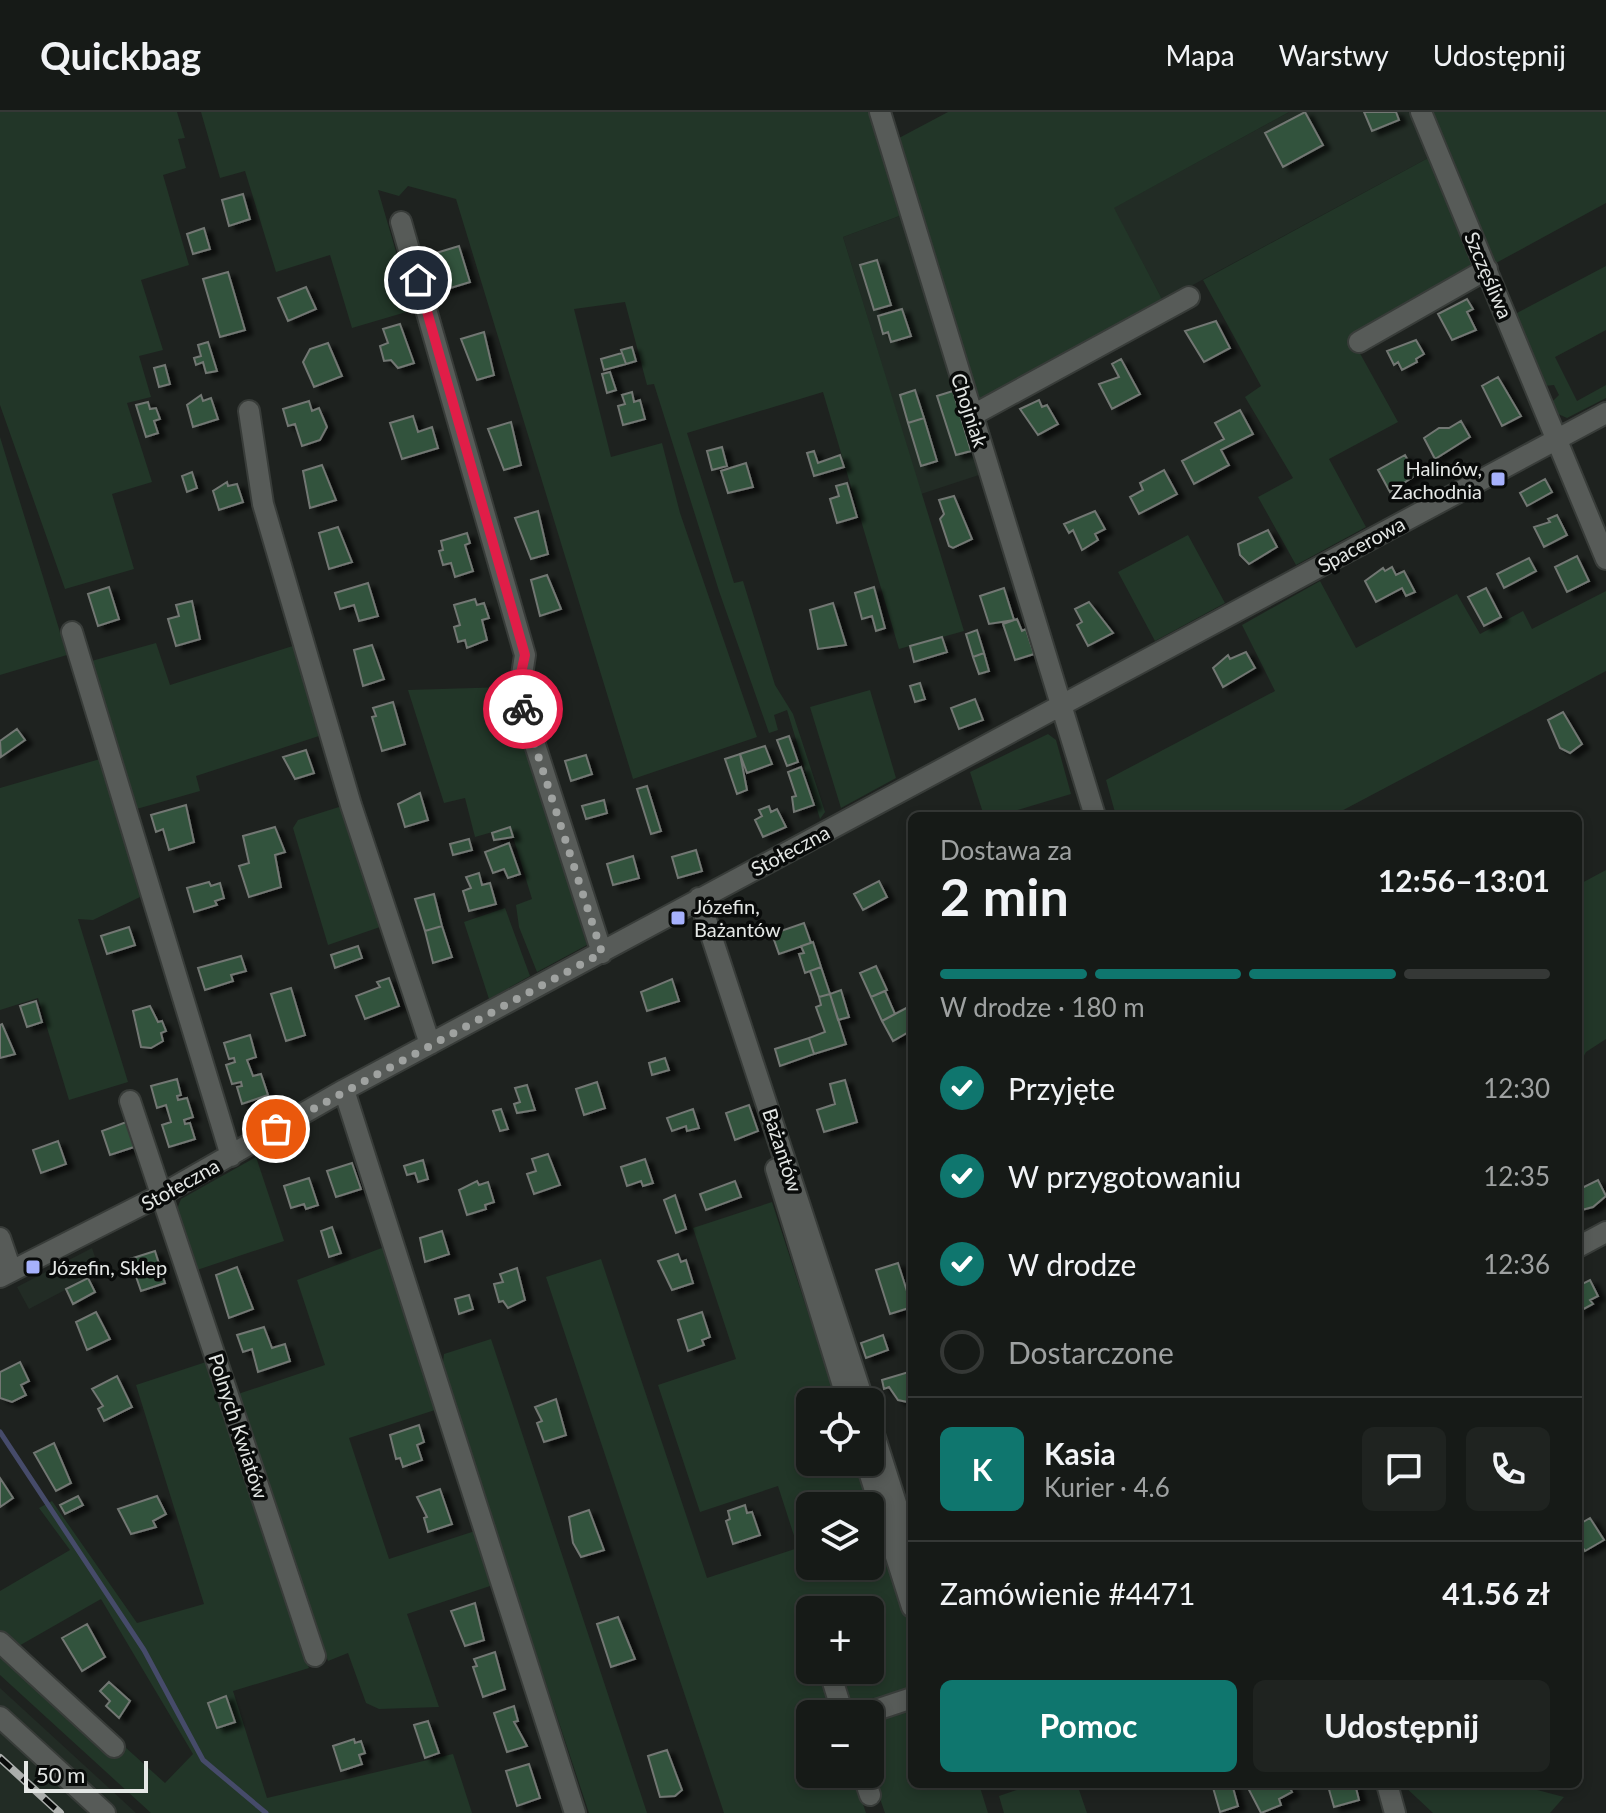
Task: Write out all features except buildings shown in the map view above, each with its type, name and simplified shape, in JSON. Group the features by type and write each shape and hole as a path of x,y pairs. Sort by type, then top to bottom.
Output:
{"street":[{"name":"Chojniak","path":"880,112 1094,812"},
{"name":"Szczęśliwa","path":"1421,112 1606,559"},
{"path":"401,222 525,655 519,695 602,953"},
{"path":"1359,342 1487,269"},
{"path":"973,415 1189,297"},
{"path":"249,411 268,519 351,805 430,1044"},
{"name":"Spacerowa","path":"1159,652 1606,413"},
{"path":"72,632 231,1156"},
{"name":"Stołeczna","path":"6,1274 159,1196 344,1090 1062,707 1159,652"},
{"path":"694,901 775,1151 777,1176 844,1388"},
{"name":"Bażantów","path":"694,901 859,1388"},
{"path":"344,1090 575,1813"},
{"name":"Polnych Kwiatów","path":"130,1101 154,1171 159,1196 315,1656"},
{"path":"1582,1245 1606,1232"},
{"path":"0,1238 6,1274"},
{"path":"884,1466 908,1541"},
{"path":"870,1476 908,1594"},
{"path":"0,1642 114,1747"},
{"path":"884,1707 908,1699"},
{"path":"0,1717 105,1813"},
{"path":"868,1788 870,1795"}],"shaded area":[{"path":"1289,112 1412,112 1430,157 1163,301 1113,208"},
{"path":"902,215 982,474 921,494 843,237"},
{"path":"92,1248 100,1272 88,1278 95,1292 73,1304 65,1290 29,1309 17,1287"},
{"path":"0,1688 109,1788 136,1813 0,1813"}],"green space":[{"path":"0,112 177,112 185,138 178,139 186,168 163,175 189,265 141,280 163,350 139,356 151,397 127,403 152,482 112,494 134,569 65,589 0,405"},
{"path":"201,112 871,112 902,215 843,237 964,631 899,649 823,392 687,433 734,583 743,581 775,685 793,714 825,812 820,819 787,710 774,715 778,730 769,733 719,591 654,384 647,385 625,302 574,309 611,457 662,443 680,513 757,737 633,779 456,199 408,186 399,196 378,190 413,310 352,328 330,255 276,272 245,171 220,178"},
{"path":"948,112 1289,112 1114,208 1163,301 979,401 899,138"},
{"path":"1433,112 1606,112 1606,203 1496,263"},
{"path":"1430,157 1477,271 1352,339 1398,422 1329,459 1366,527 1296,565 1258,497 1293,478 1245,397 1261,386 1203,280"},
{"path":"1606,266 1606,330 1555,357 1577,401 1606,385 1606,398 1567,418 1556,413 1551,403 1559,395 1554,385 1544,386 1515,314"},
{"path":"0,437 67,655 0,675"},
{"path":"1188,535 1225,603 1155,641 1118,572"},
{"path":"1320,581 1356,648 1457,594 1480,634 1523,611 1532,629 1606,591 1606,671 1340,812 1115,812 1106,780 1275,691 1242,625"},
{"path":"156,643 170,685 296,645 322,735 196,776 200,791 133,810 88,662"},
{"path":"507,687 587,945 537,972 519,927 516,905 532,899 510,827 475,837 465,798 444,803 408,690"},
{"path":"870,690 896,778 841,808 810,707"},
{"path":"1048,734 1056,740 1071,794 1011,812 983,812 970,772"},
{"path":"100,759 140,897 93,920 78,919 128,1082 69,1100 38,998 0,1010 0,788"},
{"path":"339,807 346,811 380,927 328,945 293,828 298,820"},
{"path":"1606,870 1606,1039 1586,1052 1582,1060 1582,883"},
{"path":"505,908 530,976 489,999 464,922"},
{"path":"256,1157 284,1241 197,1270 177,1209 181,1199"},
{"path":"772,1202 832,1388 796,1388 796,1476 861,1476 866,1492 796,1492 796,1542 778,1486 700,1512 658,1385 736,1359 693,1228"},
{"path":"387,1246 419,1342 418,1358 435,1410 349,1438 389,1559 475,1531 493,1585 407,1614 439,1707 379,1709 366,1703 348,1653 328,1661 238,1394 325,1365 297,1280"},
{"path":"601,1259 707,1578 796,1549 796,1580 884,1580 884,1548 908,1623 908,1691 884,1700 846,1700 841,1684 884,1684 884,1596 796,1596 796,1684 823,1684 828,1700 796,1700 796,1788 858,1788 866,1813 724,1813 546,1277"},
{"path":"491,1339 647,1813 589,1813 442,1370 444,1354"},
{"path":"206,1362 309,1668 233,1691 267,1798 453,1754 472,1813 151,1813 0,1675 0,1652 115,1757 125,1747 165,1783 193,1754 101,1599 17,1647 0,1632 0,1591 70,1550 39,1508 52,1501 137,1623 204,1604 136,1385"},
{"path":"908,1709 908,1788 980,1788 988,1813 885,1813 876,1788 884,1788 884,1717"},
{"path":"1022,1788 1078,1788 1087,1813 1004,1813 999,1796"},
{"path":"1406,1788 1529,1788 1564,1797 1550,1813 1433,1813"}],"waterway":[{"path":"0,1432 144,1650 203,1760 266,1813"}],"railway":[{"path":"0,1758 60,1813"}],"way so far":[{"path":"276,1129 602,953 523,709"}],"place":[{"name":"Halinów, Zachodnia","path":"1498,479"},
{"name":"Józefin, Bażantów","path":"678,918"},
{"name":"Józefin, Sklep","path":"33,1267"}],"route":[{"path":"418,280 525,655 526,666 518,687 523,709"}]}
